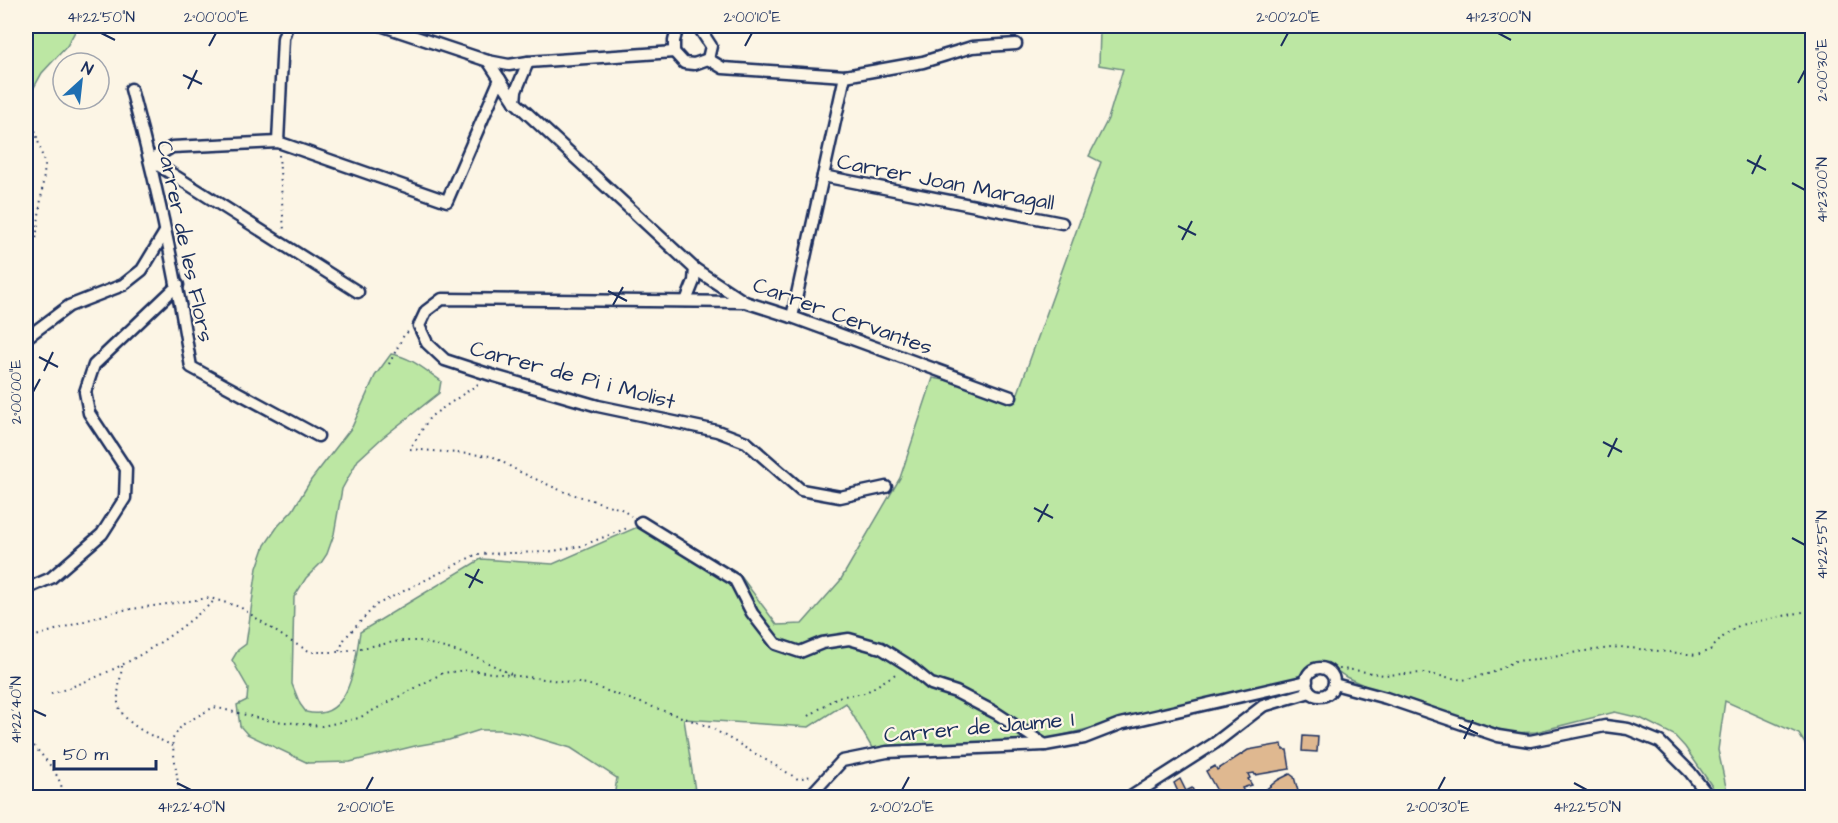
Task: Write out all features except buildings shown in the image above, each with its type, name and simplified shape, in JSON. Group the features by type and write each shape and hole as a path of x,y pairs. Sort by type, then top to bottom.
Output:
{"street":[{"path":"278,142 283,38 287,26"},
{"path":"383,26 488,61 509,65 674,52"},
{"path":"678,26 674,52 684,63 694,64 708,59"},
{"path":"698,26 711,46 708,59"},
{"path":"708,59 723,68 845,76 923,62 972,46 1016,44"},
{"name":"Carrer Cervantes","path":"488,61 515,102 695,269 745,302 1011,397"},
{"path":"515,102 516,91 528,62"},
{"path":"792,317 845,76"},
{"path":"358,292 150,160 172,147 278,142 447,201 500,79"},
{"name":"Carrer de les Flors","path":"130,89 150,160 178,285 191,368 318,436"},
{"name":"Carrer Joan Maragall","path":"823,176 1062,223"},
{"path":"26,338 69,306 123,285 142,270 165,232"},
{"path":"686,301 694,281 695,269"},
{"path":"26,589 51,578 102,534 125,498 126,469 90,413 85,392 93,365 178,285"},
{"path":"419,326 426,310 442,298 745,302"},
{"name":"Carrer de Pi i Molist","path":"419,326 427,343 446,360 598,406 717,431 746,442 801,490 840,497 886,487"},
{"path":"641,522 735,580 752,613 776,644 800,651 822,643 849,639 881,648 908,665 931,684 956,692 996,713 1046,745"},
{"name":"Carrer de Jaume I","path":"1333,678 1331,691 1326,695 1317,696 1309,686 1308,675 1316,669 1325,669 1333,678 1498,736 1530,741 1605,726 1628,729 1660,742 1690,772 1710,798"},
{"path":"1129,798 1215,743 1263,706 1309,686"},
{"name":"Carrer de Jaume I","path":"808,798 842,761 887,752 1046,745 1084,738 1120,724 1309,686"}],"path":[{"path":"26,115 35,130 45,166 36,240 26,255"},
{"path":"278,142 285,245"},
{"path":"389,364 404,335 419,326"},
{"path":"491,375 430,417 410,449 492,456 561,491 621,509 641,522"},
{"path":"339,652 345,638 376,605 477,554 548,552 581,546 641,522"},
{"path":"26,639 117,611 210,598 240,607 290,642 311,652 339,652 400,641 420,641 476,657 513,676"},
{"path":"51,694 90,681 122,666 153,648 191,621 215,600"},
{"path":"1333,678 1339,669 1384,675 1424,673 1463,680 1492,673 1515,662 1620,647 1697,655 1710,650 1726,634 1740,625 1812,610"},
{"path":"809,716 837,697 866,693 908,665"},
{"path":"122,666 118,702 122,714 136,725 173,746"},
{"path":"180,798 172,740 182,725 214,707 266,720 322,726 359,718 443,673 467,670 587,684 710,727 798,779 834,770"},
{"path":"26,737 55,772 63,790 63,798"}],"green space":[{"path":"26,26 78,26 62,51 51,51 51,63 42,73 26,102"},
{"path":"1097,26 1812,26 1812,755 1799,734 1725,701 1718,750 1728,796 1716,792 1674,735 1640,718 1615,712 1536,732 1511,733 1372,689 1346,677 1326,663 1312,667 1294,679 1223,694 1052,738 1019,743 872,748 846,703 809,727 684,719 696,797 614,797 617,778 571,748 502,730 480,730 449,740 350,762 308,763 247,734 240,726 237,705 247,700 248,688 232,660 238,650 246,644 257,568 265,545 352,427 375,376 391,354 411,361 441,381 439,393 358,460 342,489 334,534 327,554 306,578 294,597 292,684 306,712 321,713 333,708 342,699 353,673 360,632 481,559 553,564 651,521 740,575 777,625 802,624 840,581 900,478 933,378 1018,393 1101,162 1089,156 1108,119 1123,69 1099,65 1100,30"}]}
